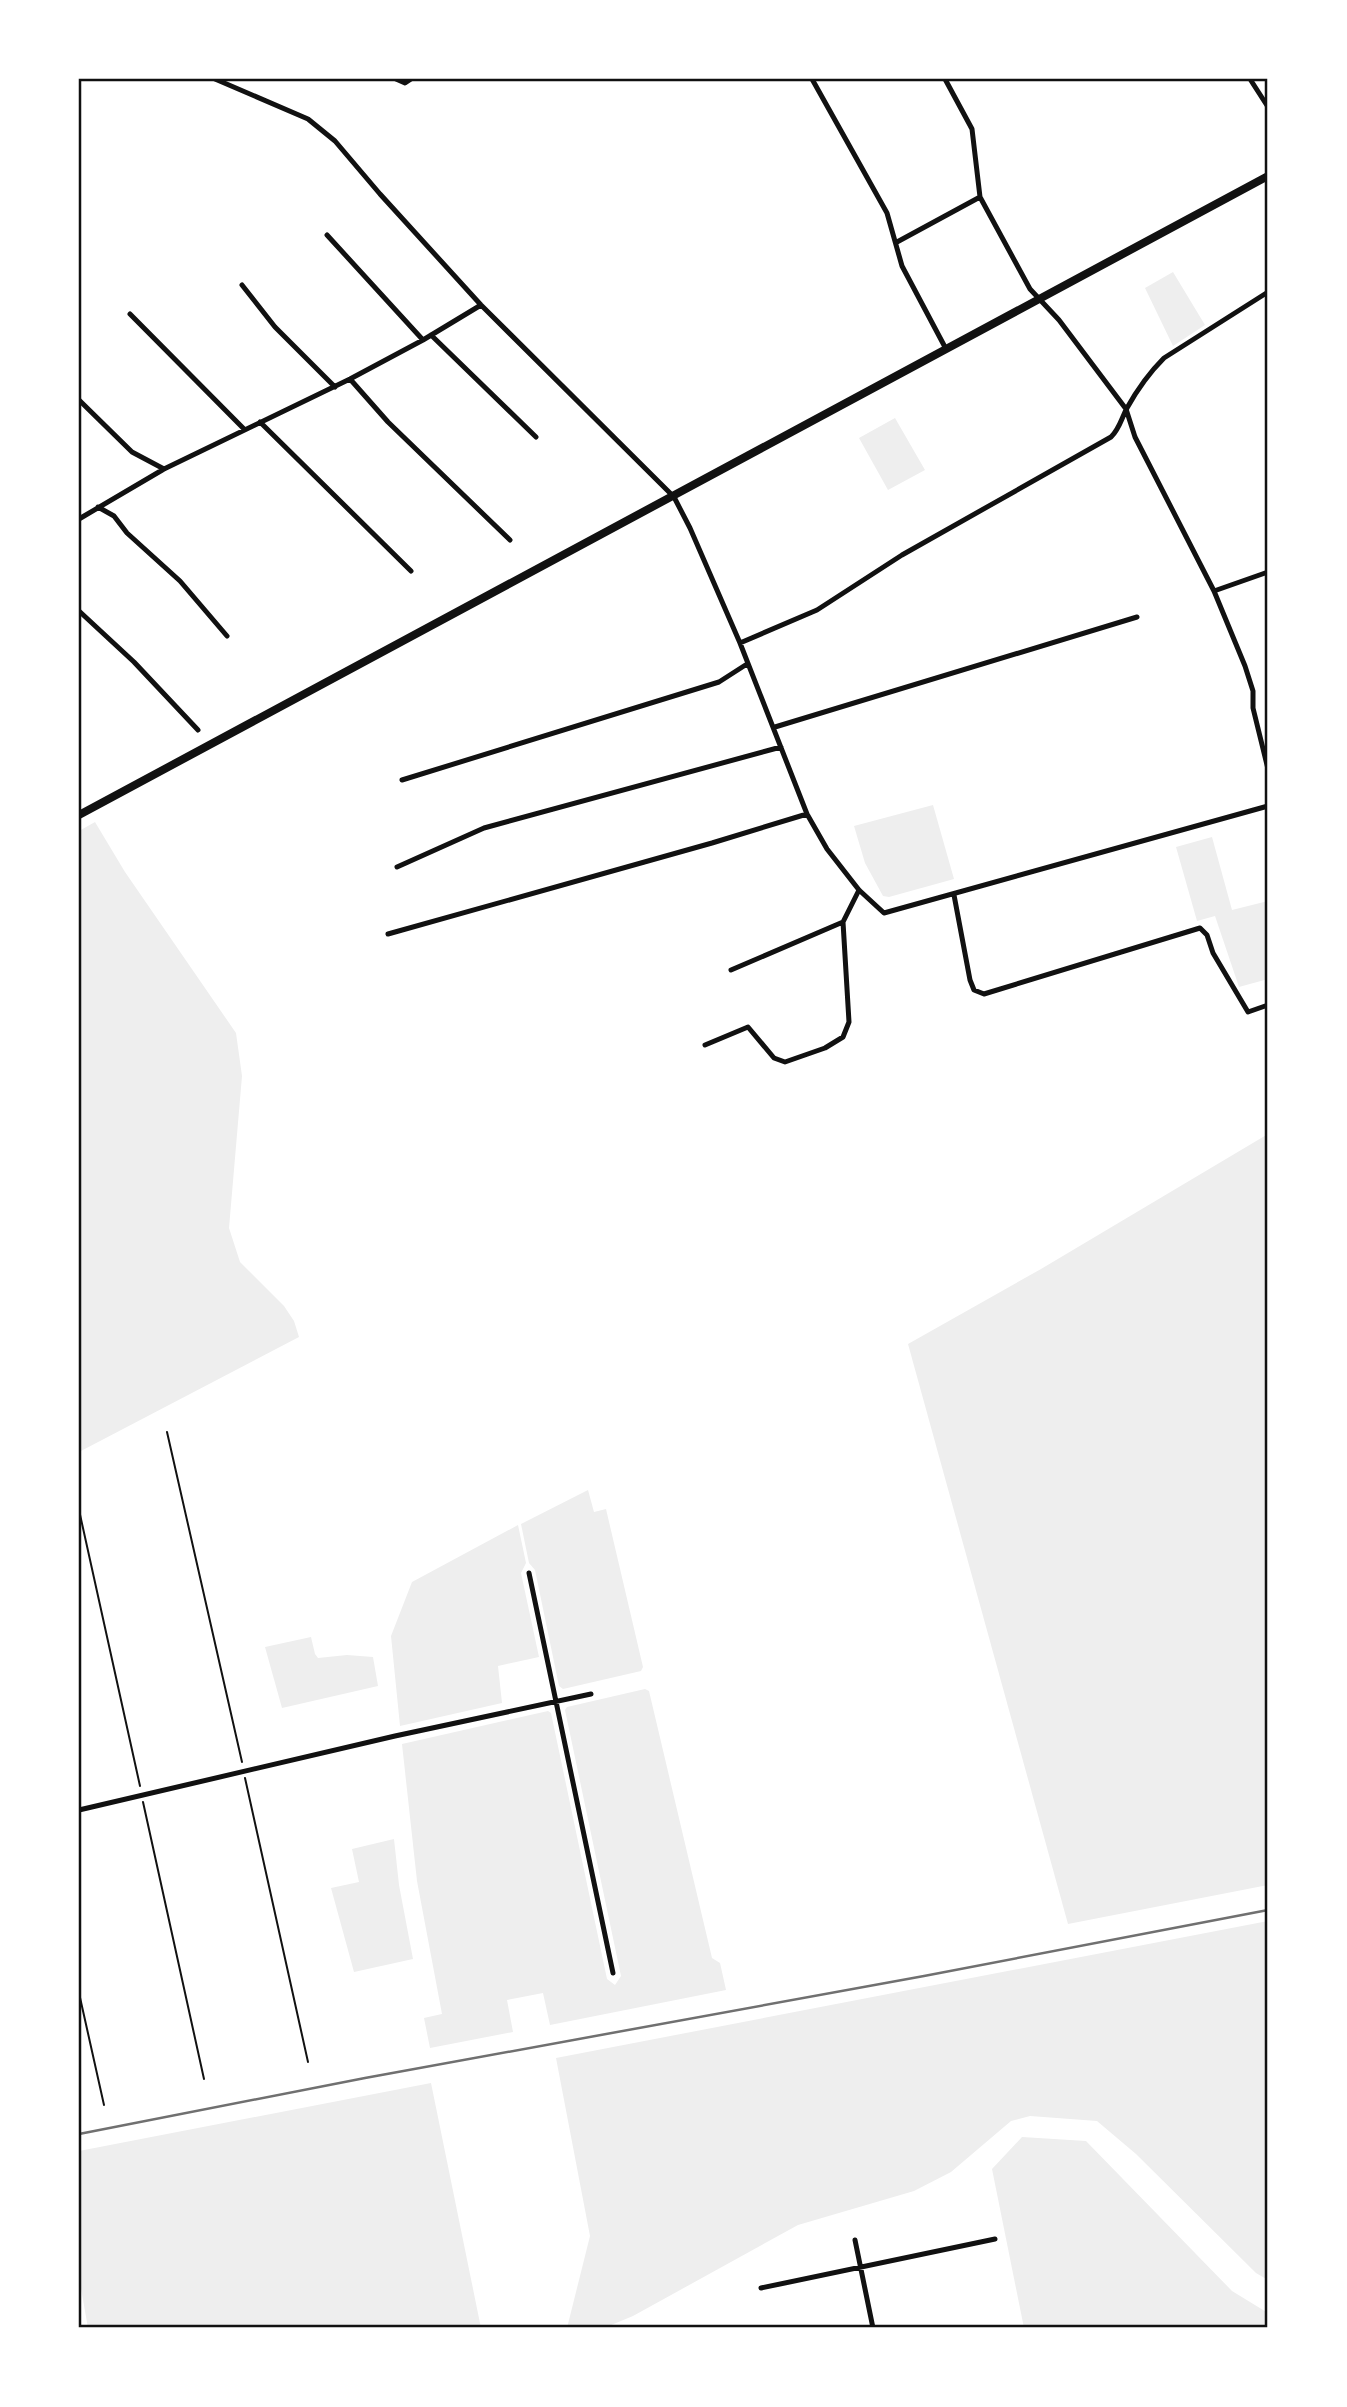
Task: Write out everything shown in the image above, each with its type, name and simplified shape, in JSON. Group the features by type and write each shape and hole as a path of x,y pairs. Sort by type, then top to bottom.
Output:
{"main road":[{"path":"79,815 1268,176"}],"street":[{"path":"215,79 309,119 335,141 481,305 674,497 740,643 807,814 827,849 859,890 884,913 1268,806"},
{"path":"396,79 405,83 411,79"},
{"path":"812,79 887,214 902,266 946,349"},
{"path":"945,79 972,129 980,198 1030,289 1059,320 1126,409 1135,437 1214,591 1253,691 1252,708 1268,769"},
{"path":"1250,79 1268,107"},
{"path":"897,242 980,198"},
{"path":"327,236 423,340"},
{"path":"242,285 275,327 335,387"},
{"path":"740,643 817,610 902,555 1111,437 1120,427 1126,409 1164,358 1268,292"},
{"path":"79,519 164,469 335,387 423,340 481,305"},
{"path":"130,314 244,429"},
{"path":"431,335 536,437"},
{"path":"350,379 388,422 510,540"},
{"path":"79,400 132,452 164,469"},
{"path":"260,422 411,571"},
{"path":"98,507 114,516 135,542 180,582 227,636"},
{"path":"1214,591 1268,572"},
{"path":"79,611 134,662 198,730"},
{"path":"775,727 1137,617"},
{"path":"402,780 719,682 747,664"},
{"path":"397,867 484,828 781,747"},
{"path":"388,934 712,844 807,814"},
{"path":"705,1045 748,1027 774,1058 785,1062 825,1048 843,1037 849,1022 843,922 859,890"},
{"path":"954,895 970,979 974,990 984,994 1200,928 1207,936 1213,953 1248,1012 1268,1005"},
{"path":"731,970 843,922"},
{"path":"530,1573 613,1973"},
{"path":"79,1810 394,1736 591,1694"},
{"path":"761,2288 995,2239"},
{"path":"855,2240 873,2328"}],"path":[{"path":"167,1432 308,2062"},
{"path":"79,1993 104,2105"}],"shaded area":[{"path":"1173,272 1205,325 1173,346 1145,288"},
{"path":"895,418 925,470 888,490 859,438"},
{"path":"933,805 954,879 889,897 883,896 865,863 854,826"},
{"path":"95,822 125,872 236,1033 242,1076 229,1228 240,1262 284,1306 294,1321 299,1337 79,1452 79,831"},
{"path":"1212,837 1232,910 1268,901 1268,979 1239,987 1215,916 1197,921 1176,847"},
{"path":"1268,1134 1268,1885 1068,1924 908,1344 1041,1269"},
{"path":"588,1490 594,1512 606,1509 643,1667 641,1671 563,1689 559,1686 535,1570 529,1563 521,1524"},
{"path":"518,1525 526,1563 521,1573 539,1657 498,1666 502,1703 400,1726 391,1636 412,1582"},
{"path":"311,1637 318,1658 347,1655 373,1657 378,1686 282,1708 265,1647"},
{"path":"645,1689 649,1691 712,1958 720,1963 726,1990 550,2025 543,1993 507,2000 513,2032 430,2048 424,2018 442,2014 417,1881 402,1744 548,1711 551,1713 607,1979 615,1985 621,1976 565,1710 567,1707"},
{"path":"394,1839 399,1885 413,1959 354,1972 331,1888 359,1882 352,1849"},
{"path":"1268,1921 1268,2280 1256,2273 1136,2154 1097,2121 1030,2116 1011,2121 951,2172 914,2191 798,2225 633,2316 604,2328 567,2328 590,2236 556,2058"},
{"path":"431,2083 481,2328 88,2328 79,2277 79,2151"},
{"path":"1022,2137 1086,2141 1232,2291 1268,2313 1268,2328 1024,2328 992,2169"}],"railway":[{"path":"79,2134 1268,1910"}]}
